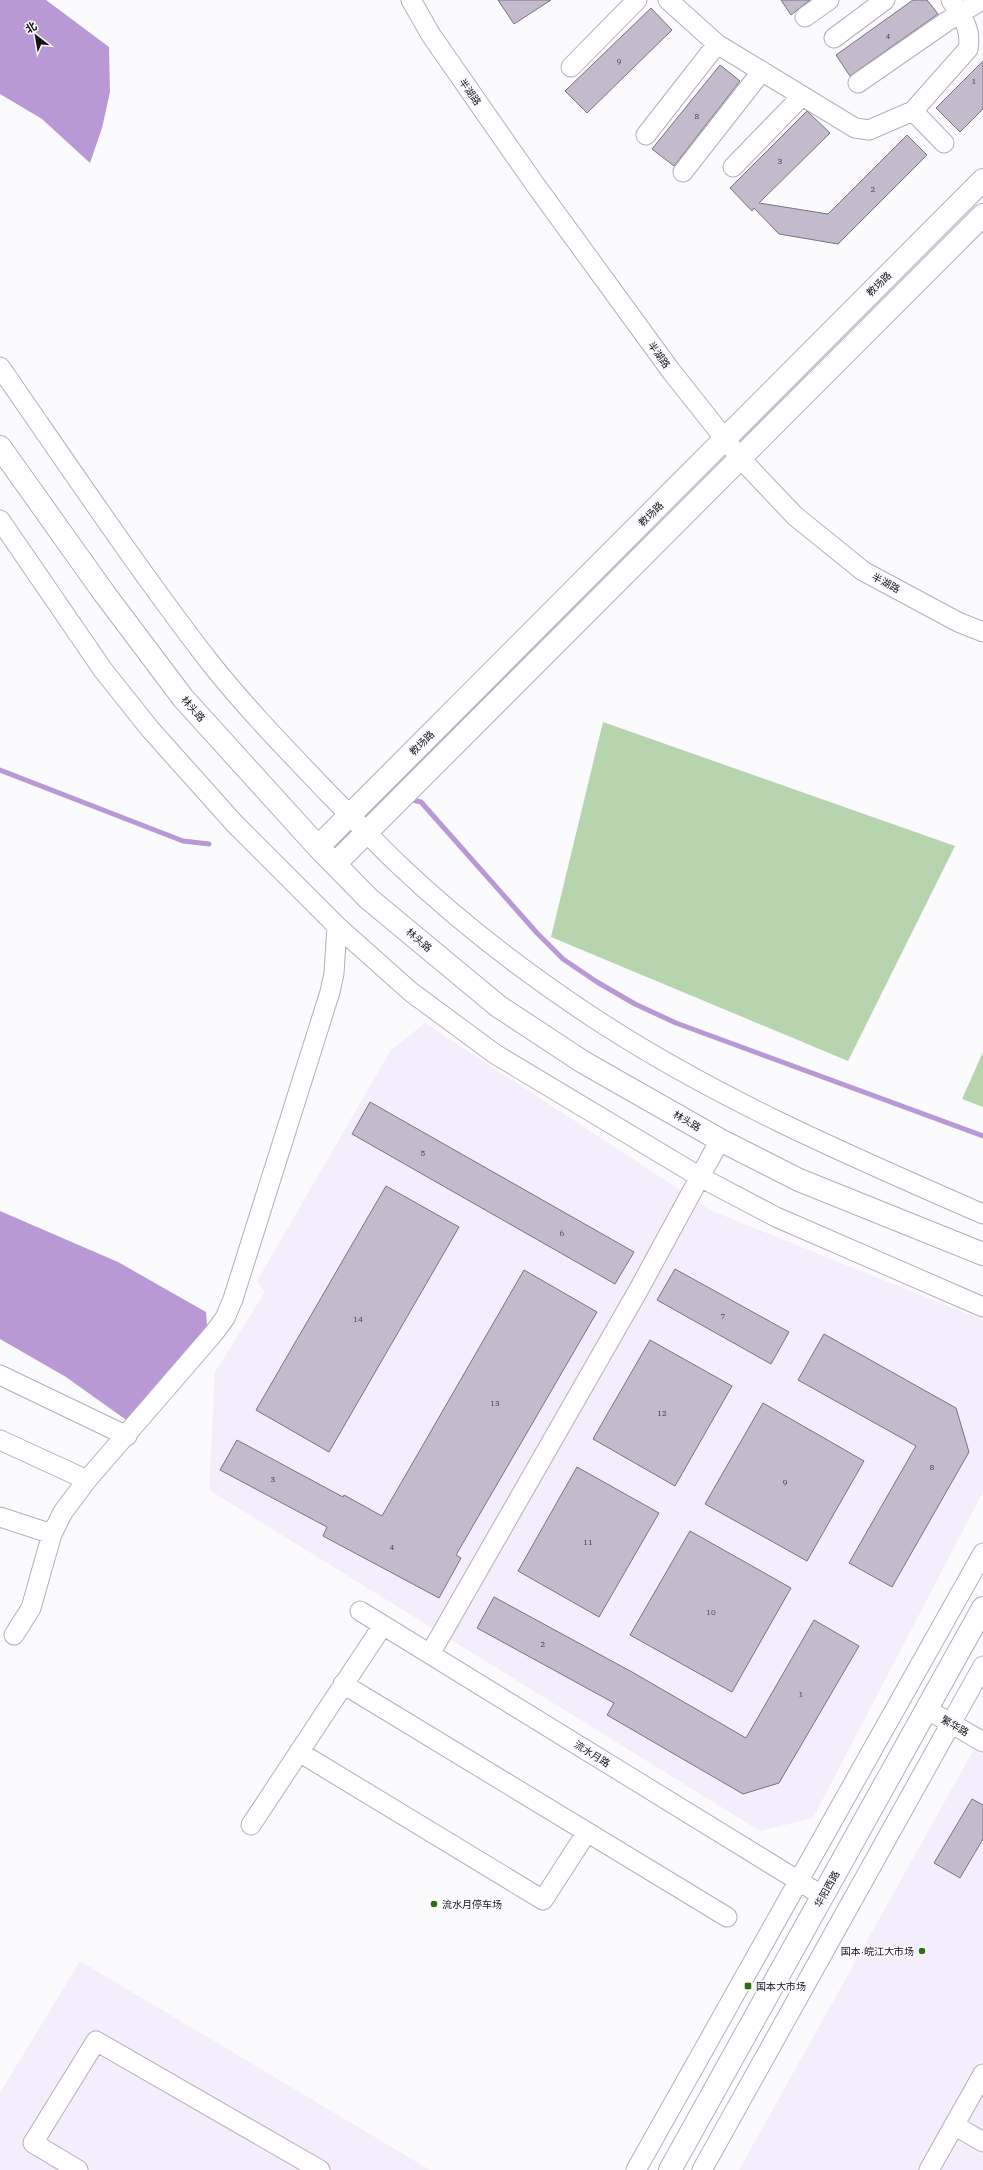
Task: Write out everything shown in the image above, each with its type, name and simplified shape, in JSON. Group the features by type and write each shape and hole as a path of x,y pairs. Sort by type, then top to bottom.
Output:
{"main road":[{"name":"教场路","path":"318,847 983,180"},
{"path":"335,864 983,215"},
{"name":"林头路","path":"0,447 104,593 183,698 318,847 369,898 498,1006 583,1062 720,1140 799,1180 983,1254"},
{"name":"华阳西路","path":"670,2170 928,1710 983,1608"}],"street":[{"name":"半湖路","path":"411,0 431,35 534,183 671,371 740,458 795,516 863,571 958,622 983,632"},
{"path":"572,67 637,0"},
{"path":"668,0 717,44 855,128 870,130 913,111 968,49 970,38 968,27 955,7"},
{"path":"805,17 829,0"},
{"path":"834,38 885,0"},
{"path":"858,83 955,7 982,0"},
{"path":"646,134 717,44"},
{"path":"683,172 762,71"},
{"path":"733,167 802,96"},
{"path":"913,111 944,142"},
{"path":"0,366 138,564 208,660 286,750 398,864 462,920 546,984 602,1024 650,1053 756,1111 819,1142 983,1214"},
{"path":"0,520 103,670 150,729 234,823 337,926 411,992 495,1054 700,1177 776,1217 983,1307"},
{"path":"14,1635 31,1608 52,1534 63,1512 87,1480 214,1333 225,1318 233,1300 330,992 334,973 337,926"},
{"path":"430,1654 639,1290 720,1140"},
{"path":"0,1375 126,1436"},
{"path":"0,1440 87,1480"},
{"path":"0,1517 52,1534"},
{"path":"636,2170 983,1553"},
{"name":"流水月路","path":"360,1611 823,1896"},
{"path":"251,1825 383,1625"},
{"path":"702,2170 983,1666"},
{"path":"344,1684 727,1917"},
{"name":"繁华路","path":"928,1710 983,1742"},
{"path":"299,1752 543,1900 587,1832"},
{"path":"78,2170 33,2143 96,2041 320,2170"},
{"path":"929,2170 983,2074"},
{"path":"954,2125 983,2142"}],"shaded area":[{"path":"0,0 46,0 109,47 110,92 102,128 90,163 42,119 0,94"},
{"path":"425,1023 712,1211 983,1320 983,1492 813,1818 760,1831 209,1490 215,1372 265,1292 257,1281 391,1050"},
{"path":"0,1211 118,1262 206,1312 208,1336 129,1422 66,1377 0,1339"},
{"name":"国本·皖江大市场","path":"983,1733 983,2170 739,2170"},
{"path":"80,1961 430,2170 0,2170 0,2093"}],"green space":[{"path":"603,722 955,846 848,1061 551,937"},
{"path":"983,1052 983,1107 962,1099"}],"building":[{"path":"498,0 551,0 514,24"},
{"path":"781,0 810,0 791,15"},
{"path":"913,0 927,0 938,14 850,76 836,55"},
{"path":"651,8 672,30 587,113 565,91"},
{"path":"983,61 983,109 960,132 936,108"},
{"path":"720,65 740,81 674,166 652,149"},
{"path":"807,111 830,133 759,203 828,214 907,135 927,155 838,244 779,234 754,208 752,211 730,188"},
{"path":"370,1102 634,1252 615,1284 352,1134"},
{"path":"386,1186 459,1227 329,1452 256,1410"},
{"path":"675,1269 789,1332 771,1364 657,1300"},
{"path":"524,1270 597,1312 456,1555 461,1558 439,1598 323,1536 327,1527 220,1470 237,1440 343,1497 344,1495 382,1516"},
{"path":"824,1334 956,1408 969,1452 892,1587 849,1563 916,1446 798,1380"},
{"path":"650,1340 732,1386 675,1486 593,1439"},
{"path":"763,1403 864,1461 807,1561 705,1504"},
{"path":"577,1467 659,1513 599,1617 518,1571"},
{"path":"690,1531 791,1588 732,1692 630,1635"},
{"path":"494,1597 632,1672 746,1738 814,1620 859,1646 779,1783 743,1794 607,1715 614,1703 477,1628"},
{"path":"972,1799 983,1805 983,1839 960,1878 934,1863"}],"waterway":[{"path":"0,770 183,841 209,844"},
{"path":"412,800 421,802 537,933 563,959 597,982 635,1004 676,1023 983,1136"}],"place":[{"name":"流水月停车场","path":"434,1904"},
{"name":"国本·皖江大市场","path":"922,1951"},
{"name":"国本大市场","path":"748,1986"}]}
